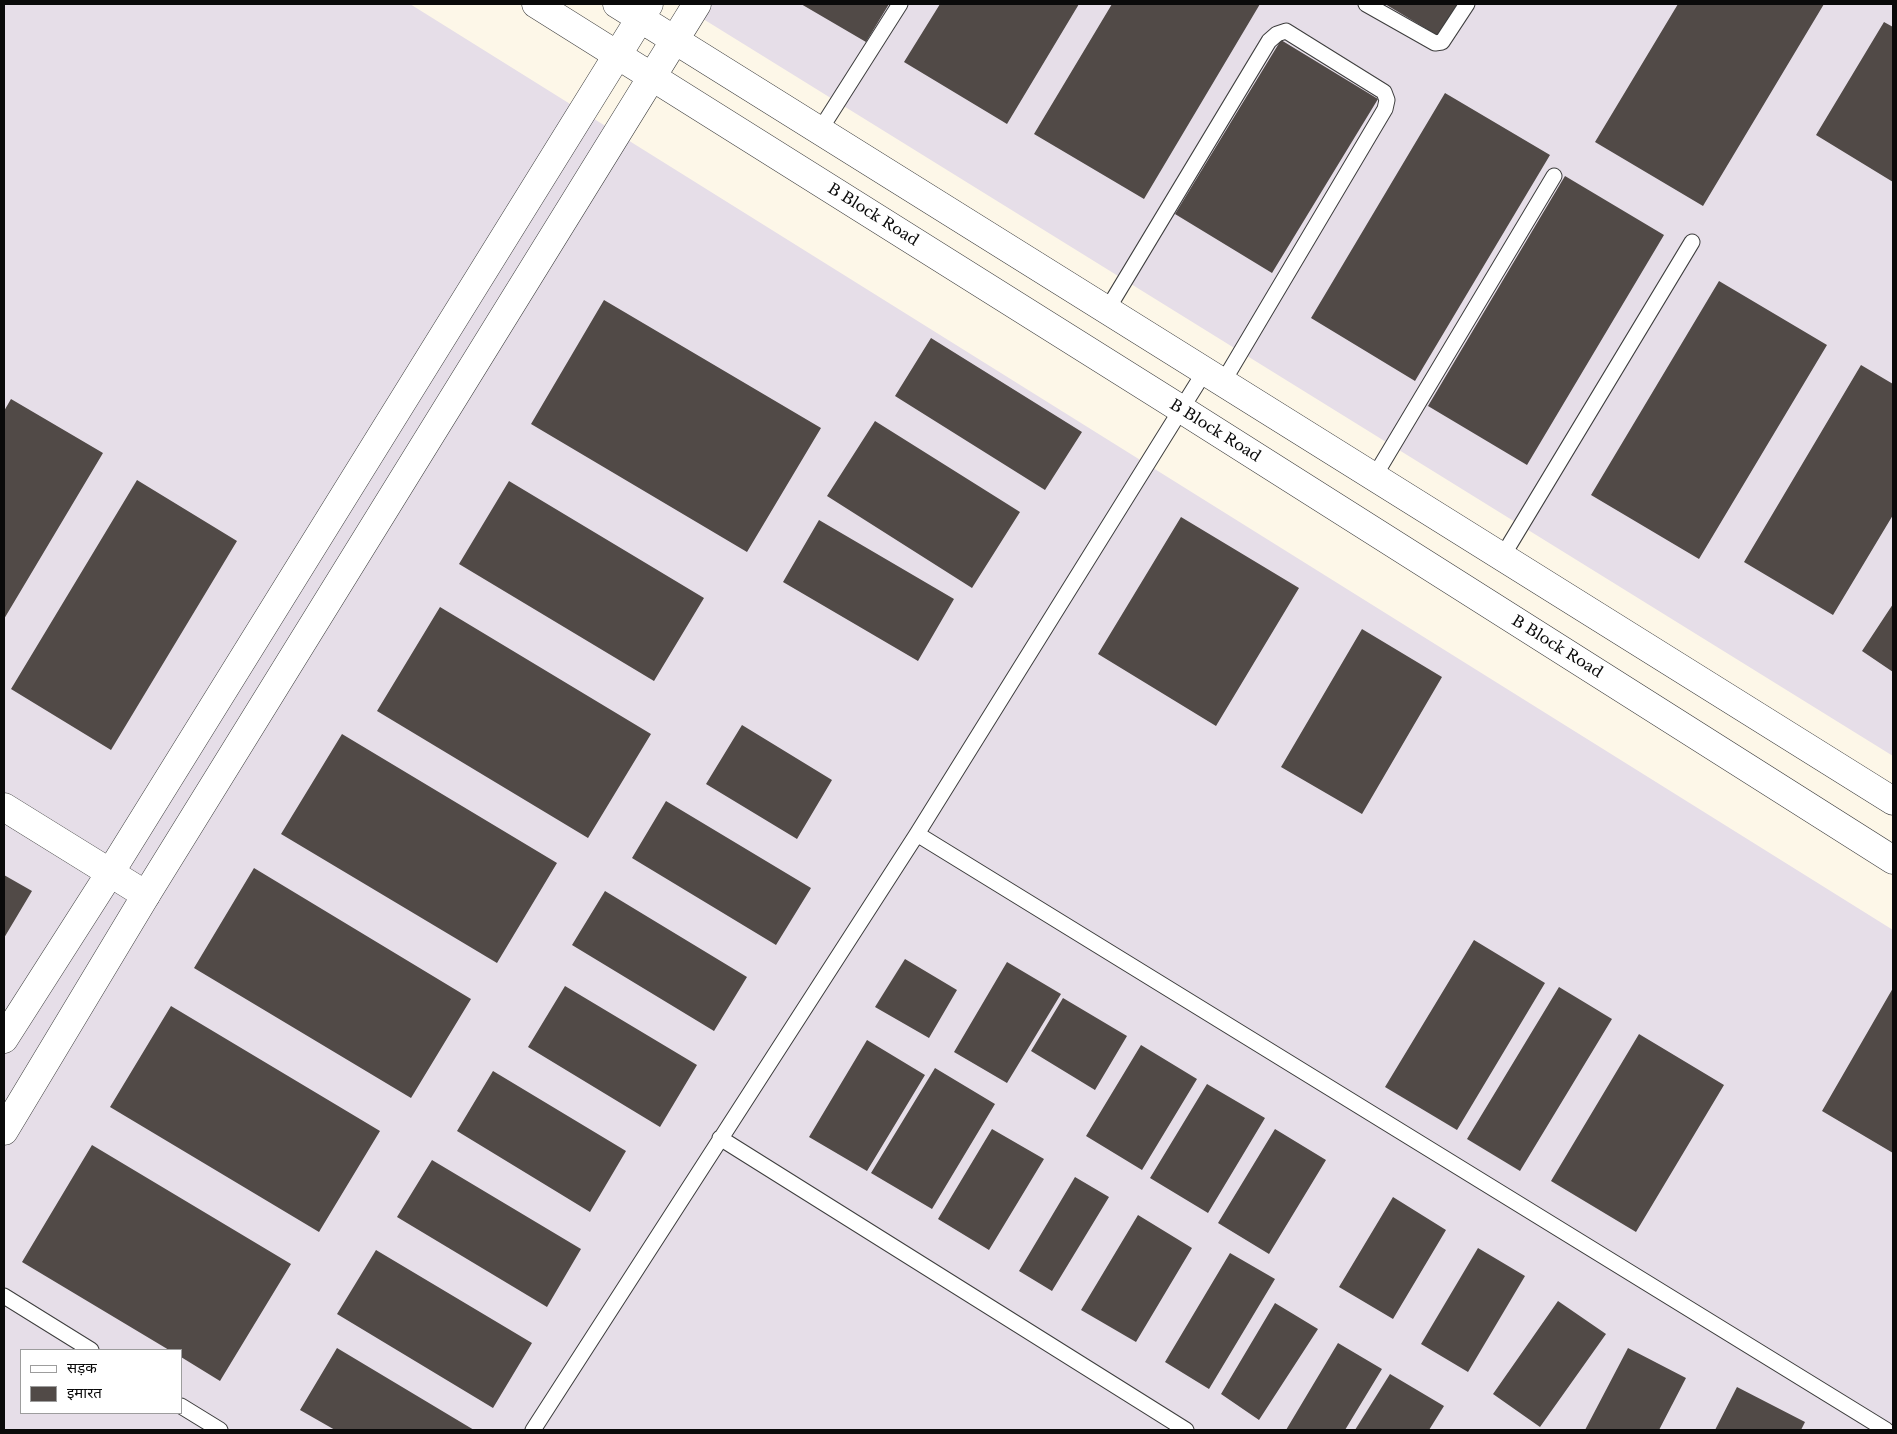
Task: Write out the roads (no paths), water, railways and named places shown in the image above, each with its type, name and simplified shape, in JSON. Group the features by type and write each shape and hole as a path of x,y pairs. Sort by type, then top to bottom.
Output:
{"street":[{"name":"B Block Road","path":"536,4 1181,409 1893,860"},
{"path":"617,4 644,11 675,40 1893,801"},
{"path":"4,1131 146,895 697,4"},
{"path":"4,1039 110,873 644,11"},
{"path":"4,807 146,895"}],"lane":[{"path":"820,130 900,4"},
{"path":"1366,4 1435,42 1442,42 1467,4"},
{"path":"533,1430 917,834 1181,409 1214,377 1385,109 1387,100 1384,92 1286,31 1277,34 1269,41 1107,310"},
{"path":"1374,477 1554,176"},
{"path":"1502,557 1692,242"},
{"path":"917,834 1886,1430"},
{"path":"720,1138 1186,1430"},
{"path":"4,1296 89,1349"},
{"path":"182,1407 220,1430"}]}
